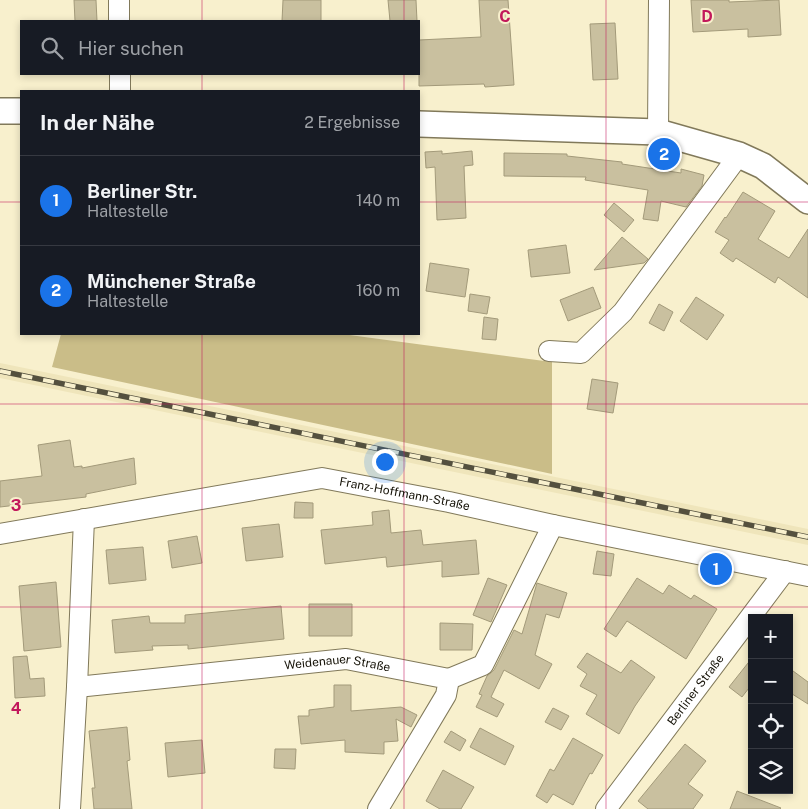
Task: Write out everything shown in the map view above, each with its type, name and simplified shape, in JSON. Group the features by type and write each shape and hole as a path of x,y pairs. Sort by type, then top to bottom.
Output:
{"main road":[{"path":"0,110 20,111"},
{"path":"420,124 658,132 739,155 763,166 808,201"}],"street":[{"path":"119,0 119,20"},
{"path":"658,132 659,0"},
{"path":"120,75 120,90"},
{"path":"549,351 582,353 623,312 739,155"},
{"name":"Franz-Hoffmann-Straße","path":"0,534 322,478 449,502 553,525 808,576"},
{"path":"70,809 84,519"},
{"path":"378,809 446,695 449,679 483,665 553,525"},
{"name":"Berliner Straße","path":"606,809 785,572"},
{"name":"Weidenauer Straße","path":"77,687 346,659 449,679"}],"shaded area":[{"path":"61,335 350,335 552,362 552,474 52,367"},
{"path":"0,363 808,529 808,545 0,378"}],"building":[{"path":"74,0 96,0 97,20 75,20"},
{"path":"283,0 321,0 321,20 282,20"},
{"path":"388,0 416,0 417,20 390,20"},
{"path":"479,0 508,0 514,85 485,87 484,84 419,86 420,40 481,37"},
{"path":"691,0 729,0 729,2 779,0 781,35 748,37 748,29 693,32"},
{"path":"615,23 618,79 593,80 590,24"},
{"path":"442,151 442,154 472,151 473,165 464,166 466,218 437,220 435,167 426,168 425,152"},
{"path":"504,153 567,154 567,156 622,162 622,164 681,173 681,169 704,175 702,186 686,207 661,201 658,221 643,219 648,190 585,180 586,177 504,176"},
{"path":"743,192 775,211 758,239 789,258 808,229 808,298 778,277 775,283 736,258 733,262 720,253 729,240 715,232"},
{"path":"614,203 634,220 624,232 604,215"},
{"path":"622,237 648,259 644,263 594,270"},
{"path":"566,245 570,273 531,277 528,250"},
{"path":"430,263 469,269 465,297 426,291"},
{"path":"593,287 601,308 568,321 560,300"},
{"path":"470,294 490,297 487,314 468,311"},
{"path":"696,297 724,315 707,340 680,321"},
{"path":"659,304 673,312 664,331 649,323"},
{"path":"484,317 498,319 496,340 482,339"},
{"path":"592,379 618,383 613,413 587,409"},
{"path":"70,440 74,467 82,466 82,468 134,458 136,484 86,494 86,497 0,507 0,481 42,476 38,445"},
{"path":"295,502 313,503 313,518 294,518"},
{"path":"389,510 391,533 421,530 423,545 476,540 479,574 442,577 442,561 387,567 386,557 325,564 321,530 373,525 372,512"},
{"path":"279,524 283,557 246,561 242,528"},
{"path":"197,536 202,563 172,568 168,541"},
{"path":"143,547 146,580 109,584 106,550"},
{"path":"597,551 614,554 611,576 593,574"},
{"path":"488,578 507,585 491,622 473,615"},
{"path":"637,578 663,594 669,585 691,599 694,595 717,609 686,659 627,621 616,637 604,629"},
{"path":"56,582 61,647 24,651 19,586"},
{"path":"537,583 567,593 559,618 546,614 535,655 552,664 539,689 504,670 491,697 504,704 497,717 476,707 482,695 479,694 487,676 494,670 514,630 522,634"},
{"path":"309,604 352,604 352,636 309,636"},
{"path":"281,606 284,639 188,649 188,645 152,646 153,650 115,653 112,620 149,616 150,623 185,623 185,615"},
{"path":"440,623 473,624 472,650 440,650"},
{"path":"587,653 621,673 631,660 655,677 619,734 586,714 597,695 580,686 587,674 577,667"},
{"path":"27,656 30,679 44,678 45,696 15,698 13,657"},
{"path":"748,663 748,689 742,697 729,687"},
{"path":"793,671 808,682 808,704 793,695"},
{"path":"334,685 351,685 351,711 401,707 417,715 411,727 396,719 398,741 384,742 384,754 345,752 345,740 301,744 298,716 309,716 309,710 334,707"},
{"path":"553,708 569,716 561,730 545,722"},
{"path":"127,727 130,760 127,761 132,809 94,809 92,788 95,788 89,731"},
{"path":"480,728 514,746 505,765 470,747"},
{"path":"451,731 466,740 460,751 444,742"},
{"path":"573,738 603,755 592,774 590,773 573,805 553,794 547,803 536,796 550,769 554,771"},
{"path":"202,740 205,773 168,777 165,743"},
{"path":"685,744 706,761 688,784 703,795 693,809 648,809 638,801"},
{"path":"275,749 296,749 295,769 274,768"},
{"path":"443,770 474,787 461,809 440,809 426,801"},
{"path":"737,791 781,808 730,809"}],"railway":[{"path":"0,371 808,537"}],"place":[{"name":"Münchener Straße","path":"664,154"},
{"name":"Berliner Str.","path":"716,569"}]}
